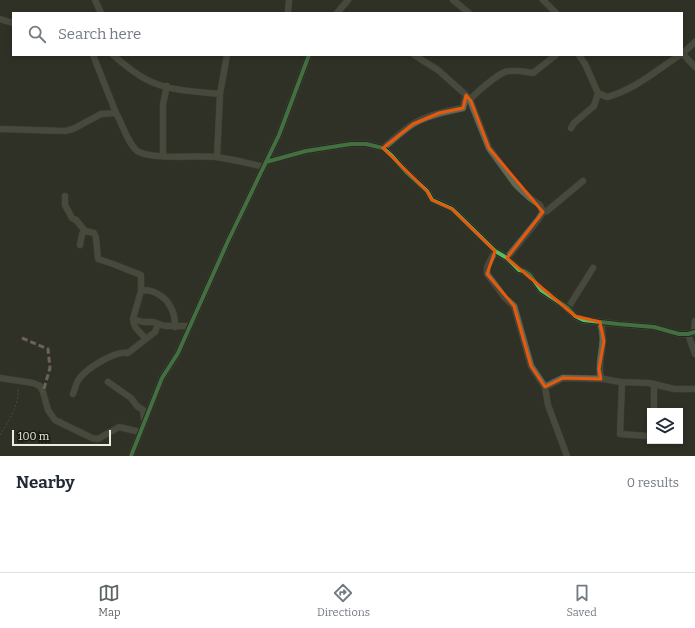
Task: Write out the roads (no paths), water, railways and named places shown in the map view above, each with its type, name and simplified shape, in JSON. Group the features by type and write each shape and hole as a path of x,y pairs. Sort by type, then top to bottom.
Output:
{"street":[{"path":"95,0 100,12"},
{"path":"288,12 289,0"},
{"path":"338,12 348,0"},
{"path":"454,0 468,12"},
{"path":"543,0 555,12"},
{"path":"0,19 12,23"},
{"path":"683,53 695,42"},
{"path":"683,55 695,68"},
{"path":"93,56 128,140 138,151 163,156 217,157 265,164 306,151 351,144 366,144 383,148 427,191 432,200 452,209 495,251 507,258 519,270 530,275 541,290 568,308 575,316 583,320 654,326 679,334 695,332 695,322"},
{"path":"96,62 99,56"},
{"path":"114,56 133,71 155,84 187,91 220,94"},
{"path":"217,157 220,94 227,56"},
{"path":"131,456 162,378 178,353 228,241 279,135 309,56"},
{"path":"416,56 438,70 468,98 489,148 516,185 540,205 543,212"},
{"path":"383,148 413,124 439,113 463,108 468,98 503,72 512,70 533,73 555,56"},
{"path":"571,128 574,123 594,106 598,93 585,64 580,56"},
{"path":"598,93 607,97 630,89 679,56"},
{"path":"163,156 163,104 167,86"},
{"path":"0,129 65,131 101,114 116,113"},
{"path":"507,258 543,212 547,211 583,180"},
{"path":"65,196 65,206 72,218 76,220 85,231 94,233 96,238 98,260 141,275 141,291 133,318 133,323 138,332 146,339"},
{"path":"80,245 82,234 85,231"},
{"path":"495,251 487,268 487,274 505,298 514,306 531,366 545,387 548,405 567,456"},
{"path":"568,308 593,268"},
{"path":"141,291 146,289 151,290 170,304 174,316 175,327"},
{"path":"133,318 143,322 153,322 164,326 189,326"},
{"path":"600,322 604,341 599,369 601,379"},
{"path":"73,394 78,380 89,368 96,366 118,353 128,353 155,332 158,324"},
{"path":"688,334 695,354"},
{"path":"0,378 33,383 40,386 48,410 54,420 92,438 98,439 119,427 140,432"},
{"path":"545,387 563,378 601,379 622,382 649,383 674,389 695,389"},
{"path":"108,382 131,398 137,406 143,410 145,421"},
{"path":"622,382 620,434 647,436"},
{"path":"654,384 654,408"}]}
